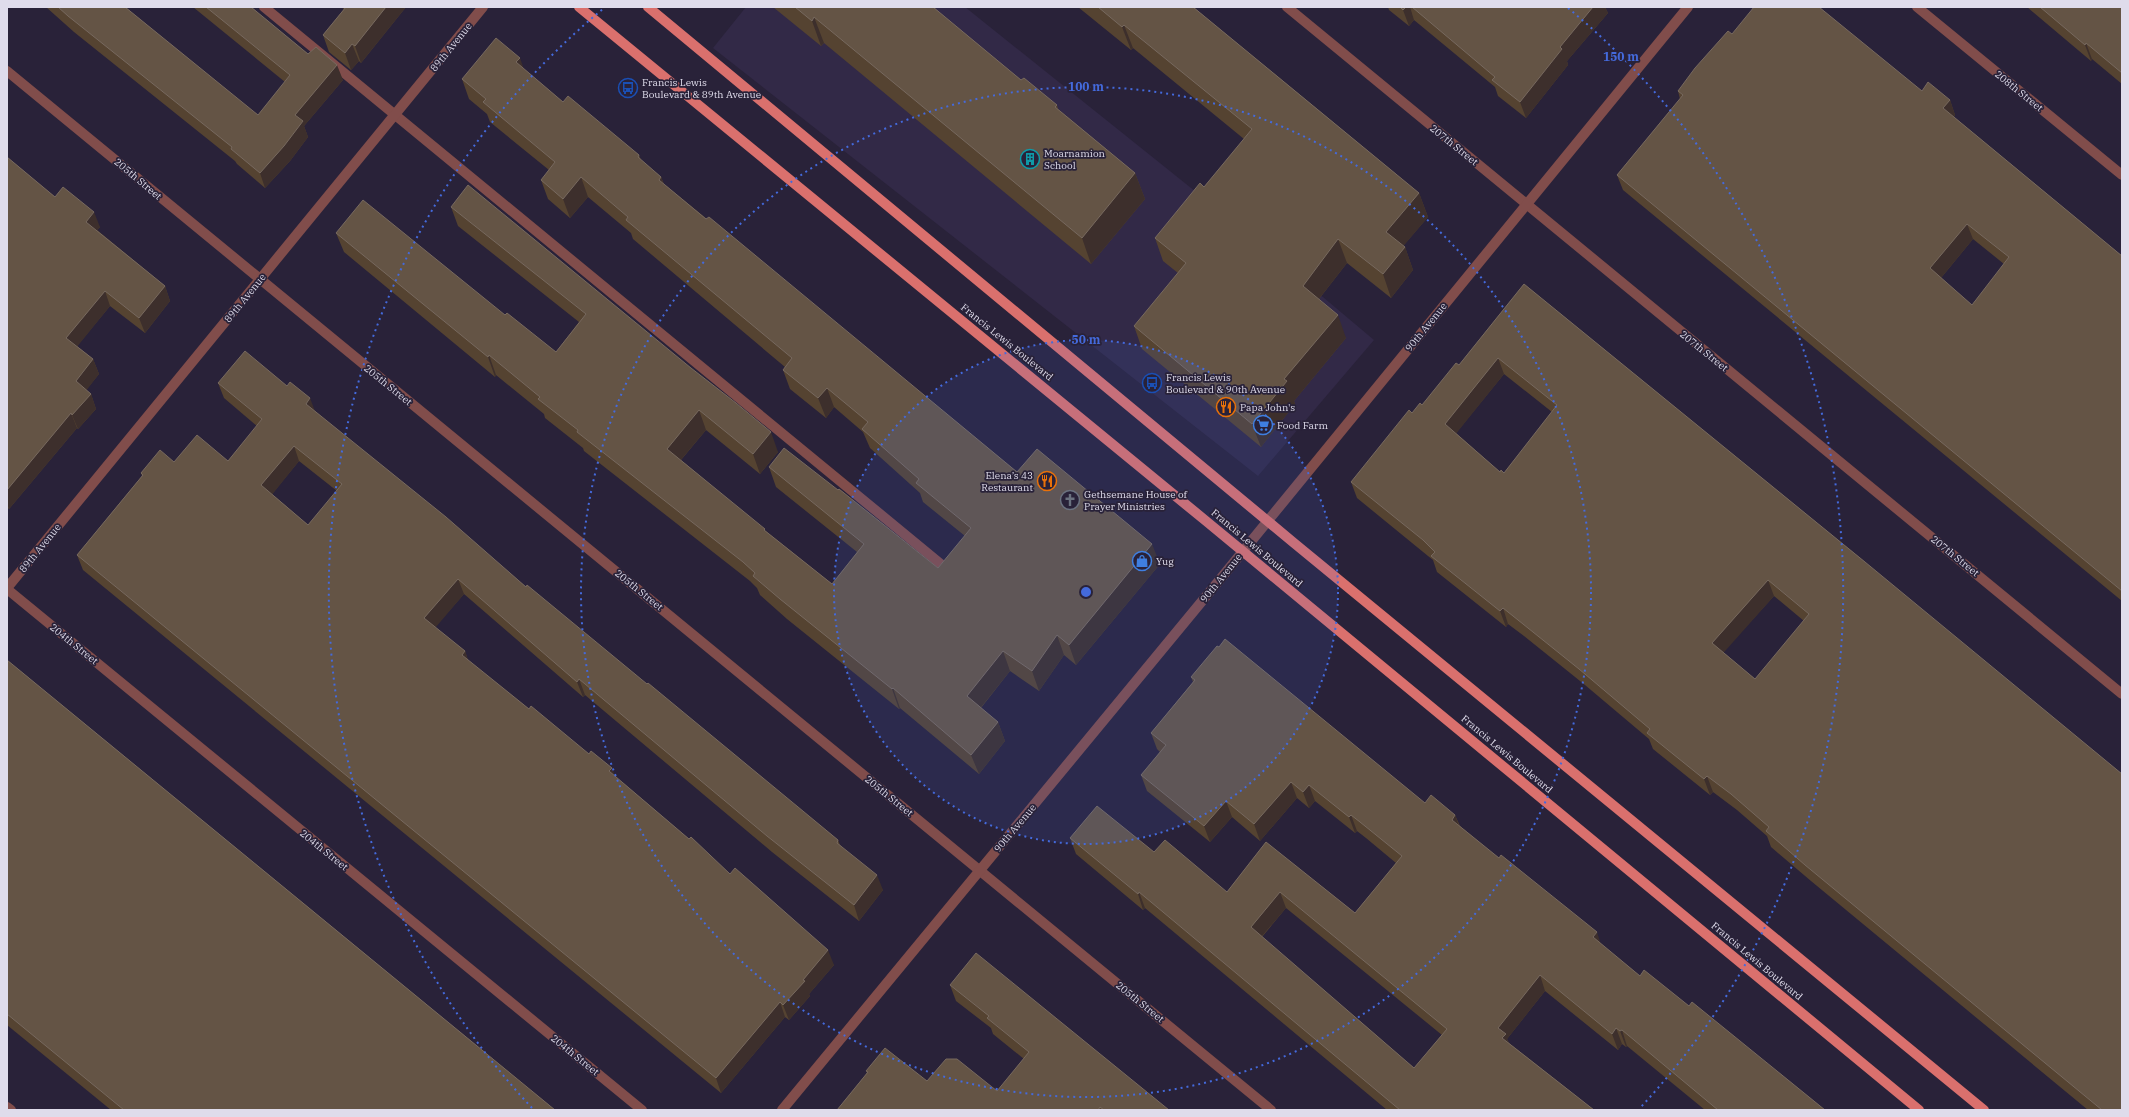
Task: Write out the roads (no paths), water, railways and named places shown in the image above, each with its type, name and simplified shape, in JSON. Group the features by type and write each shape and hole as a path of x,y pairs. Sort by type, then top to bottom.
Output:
{"main road":[{"name":"Francis Lewis Boulevard","path":"579,7 1243,552 1919,1110"},
{"path":"648,7 1268,521 1984,1110"}],"street":[{"path":"264,7 942,564"},
{"name":"89th Avenue","path":"7,588 483,7"},
{"name":"207th Street","path":"1287,7 2122,694"},
{"name":"90th Avenue","path":"782,1110 1243,552 1688,7"},
{"name":"208th Street","path":"1917,7 2122,175"},
{"name":"205th Street","path":"7,71 1271,1110"},
{"name":"204th Street","path":"7,588 642,1110"},
{"path":"7,1107 11,1110"}],"place":[{"name":"Francis Lewis Boulevard & 89th Avenue","path":"628,88"},
{"name":"Moarnamion School","path":"1030,159"},
{"name":"Francis Lewis Boulevard & 90th Avenue","path":"1152,383"},
{"name":"Papa John's","path":"1226,407"},
{"name":"Food Farm","path":"1263,425"},
{"name":"Elena’s 43 Restaurant","path":"1047,481"},
{"name":"Gethsemane House of Prayer Ministries","path":"1070,500"},
{"name":"Yug","path":"1142,561"}]}
